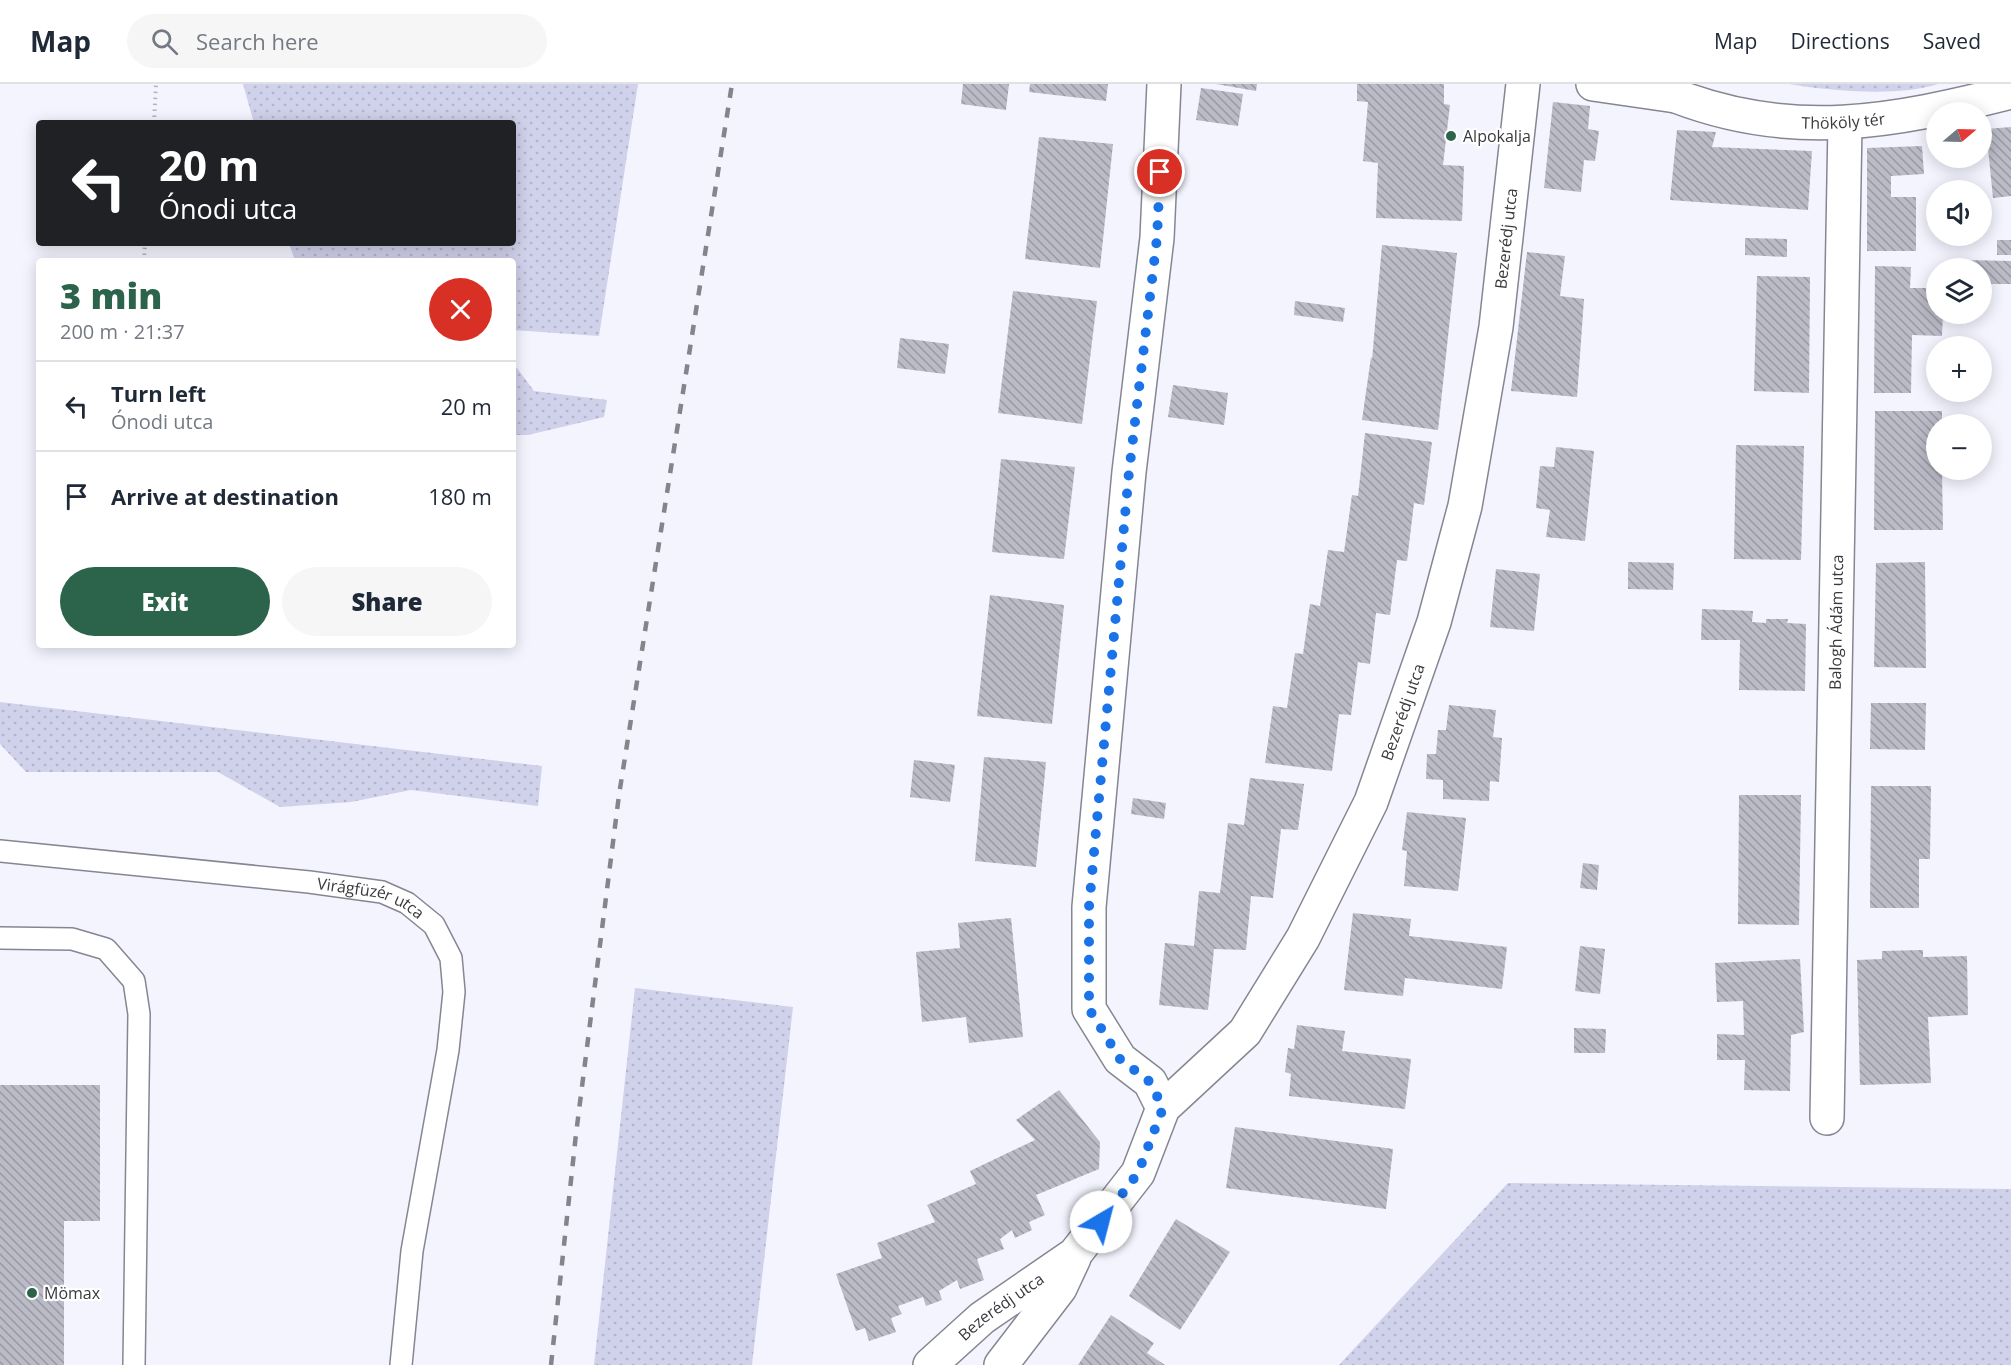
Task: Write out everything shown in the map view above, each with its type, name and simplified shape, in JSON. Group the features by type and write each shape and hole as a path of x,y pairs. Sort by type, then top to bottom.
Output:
{"street":[{"path":"1163,1108 1150,1082 1120,1059 1089,1009 1089,907 1129,472 1157,238 1164,84"},
{"name":"Bezerédj utca","path":"1001,1365 1060,1288 1076,1254 1138,1173 1163,1108 1245,1032 1303,938 1371,802 1434,622 1465,506 1496,327 1523,84"},
{"name":"Thököly tér","path":"1593,84 1673,90 1714,111 1788,123 1845,124 1944,107 2011,92"},
{"name":"Balogh Ádám utca","path":"1827,1118 1845,124"},
{"name":"Bezerédj utca","path":"930,1365 982,1318 1076,1254"}],"lane":[{"name":"Virágfüzér utca","path":"0,851 309,882 382,892 407,903 434,925 451,958 453,992 448,1050 412,1251 401,1365"},
{"path":"0,938 72,939 106,949 134,981 139,1014 134,1365"}],"path":[{"path":"154,120 156,84"}],"shaded area":[{"path":"243,84 638,84 599,336 516,330 516,258 294,258 290,246 516,246 516,120 253,120"},
{"path":"1789,84 1938,84 1922,88 1864,92"},
{"path":"516,368 534,391 607,400 604,417 528,435 516,435"},
{"path":"0,702 542,766 538,806 411,790 351,802 280,807 218,772 26,772 0,744"},
{"path":"635,988 793,1007 752,1365 594,1365"},
{"path":"1508,1183 2011,1189 2011,1365 1339,1365"}],"building":[{"path":"963,84 1009,84 1006,110 961,104"},
{"path":"1030,84 1108,84 1106,101 1029,92"},
{"path":"1216,84 1257,84 1256,91"},
{"path":"1357,84 1444,84 1444,104 1450,105 1443,165 1464,166 1462,221 1376,218 1378,163 1363,161 1368,102 1357,101"},
{"path":"1201,88 1243,94 1238,126 1196,120"},
{"path":"1553,102 1590,106 1588,129 1599,131 1595,161 1584,160 1581,192 1544,188"},
{"path":"2011,127 2011,196 1993,198 1990,168 1992,168 1992,129"},
{"path":"1677,130 1716,132 1712,147 1812,151 1808,210 1670,200"},
{"path":"1039,137 1113,144 1100,268 1025,259"},
{"path":"1922,146 1924,174 1891,176 1891,197 1916,197 1916,251 1867,251 1867,148"},
{"path":"1745,238 1787,239 1787,257 1745,255"},
{"path":"1997,240 2011,240 2011,255 1997,255"},
{"path":"1382,245 1457,253 1438,430 1362,420 1371,357 1372,360"},
{"path":"1527,252 1565,256 1560,296 1584,299 1577,397 1511,391"},
{"path":"1992,261 2011,261 2011,284 1992,284"},
{"path":"1875,266 1911,267 1910,288 1926,288 1926,324 1943,324 1942,336 1912,335 1911,393 1874,393"},
{"path":"1757,276 1810,277 1809,393 1754,391"},
{"path":"1013,291 1097,301 1082,424 998,413"},
{"path":"1295,301 1345,308 1343,322 1294,315"},
{"path":"900,338 949,344 945,374 897,368"},
{"path":"1173,385 1228,393 1224,425 1168,417"},
{"path":"1875,411 1942,411 1942,414 1926,414 1926,480 1942,480 1943,530 1874,530"},
{"path":"1365,433 1432,442 1424,505 1414,503 1407,561 1397,560 1390,615 1376,613 1370,664 1358,662 1351,715 1339,714 1332,771 1265,763 1273,706 1287,708 1295,653 1303,654 1310,604 1320,606 1328,550 1344,552 1352,495 1358,496"},
{"path":"1736,445 1804,446 1801,560 1734,559"},
{"path":"1556,447 1594,451 1585,541 1546,537 1550,510 1536,508 1540,466 1554,467"},
{"path":"1001,459 1075,467 1064,559 992,552"},
{"path":"1628,562 1674,563 1673,590 1628,589"},
{"path":"1925,562 1926,668 1874,667 1876,563"},
{"path":"1496,569 1540,574 1534,631 1490,627"},
{"path":"990,595 1064,605 1052,724 977,716"},
{"path":"1702,609 1753,611 1752,622 1766,623 1766,619 1788,619 1787,623 1806,624 1805,691 1739,690 1740,640 1701,640"},
{"path":"1871,703 1926,703 1925,750 1870,749"},
{"path":"1449,705 1496,710 1493,737 1502,738 1499,782 1490,781 1489,801 1443,799 1443,780 1426,779 1427,754 1436,754 1438,730 1446,730"},
{"path":"984,757 1046,762 1036,867 975,861"},
{"path":"914,760 955,765 950,802 910,797"},
{"path":"1250,778 1304,784 1298,830 1281,829 1273,898 1251,896 1246,950 1214,949 1208,1010 1159,1005 1165,943 1194,946 1199,891 1220,893 1228,823 1244,825"},
{"path":"1871,786 1931,786 1930,859 1919,859 1919,908 1870,908"},
{"path":"1739,795 1801,795 1799,925 1738,924"},
{"path":"1133,798 1166,803 1164,819 1131,814"},
{"path":"1407,812 1466,818 1458,891 1404,886 1407,851 1402,850"},
{"path":"1583,863 1599,865 1597,890 1580,888"},
{"path":"1353,913 1411,919 1409,936 1507,947 1502,989 1405,978 1403,996 1344,990"},
{"path":"1011,918 1023,1037 969,1043 966,1017 922,1022 916,952 960,948 958,923"},
{"path":"1580,946 1605,949 1600,994 1575,991"},
{"path":"1923,950 1923,957 1967,956 1968,1015 1928,1017 1931,1083 1860,1085 1857,960 1882,959 1882,951"},
{"path":"1800,959 1804,1032 1791,1035 1790,1091 1744,1090 1745,1060 1717,1060 1717,1034 1744,1035 1743,1001 1717,1002 1715,963"},
{"path":"1297,1025 1345,1031 1342,1051 1411,1059 1405,1109 1289,1096 1291,1074 1285,1072 1288,1048 1294,1049"},
{"path":"1574,1028 1606,1029 1605,1053 1574,1053"},
{"name":"Mömax","path":"0,1085 100,1085 100,1221 64,1221 64,1365 0,1365"},
{"path":"1059,1090 1100,1142 1099,1169 1036,1195 1045,1215 1029,1222 1032,1230 1015,1238 1012,1230 1000,1239 1004,1249 977,1259 984,1280 960,1289 957,1280 939,1291 942,1300 926,1306 923,1297 898,1306 902,1314 891,1318 896,1332 869,1341 865,1328 856,1331 836,1274 882,1258 877,1243 935,1222 927,1205 976,1184 970,1171 1035,1140 1016,1120"},
{"path":"1235,1127 1393,1149 1386,1209 1226,1188"},
{"path":"1176,1219 1230,1252 1180,1330 1129,1296"},
{"path":"1111,1315 1154,1343 1147,1353 1165,1365 1078,1365"}],"railway":[{"path":"551,1365 576,1134 619,795 732,84"}],"place":[{"name":"Alpokalja","path":"1451,136"},
{"name":"Mömax","path":"32,1293"}],"route":[{"path":"1101,1222 1138,1173 1163,1108 1150,1082 1120,1059 1089,1009 1089,907 1129,472 1157,238 1160,172"}]}
